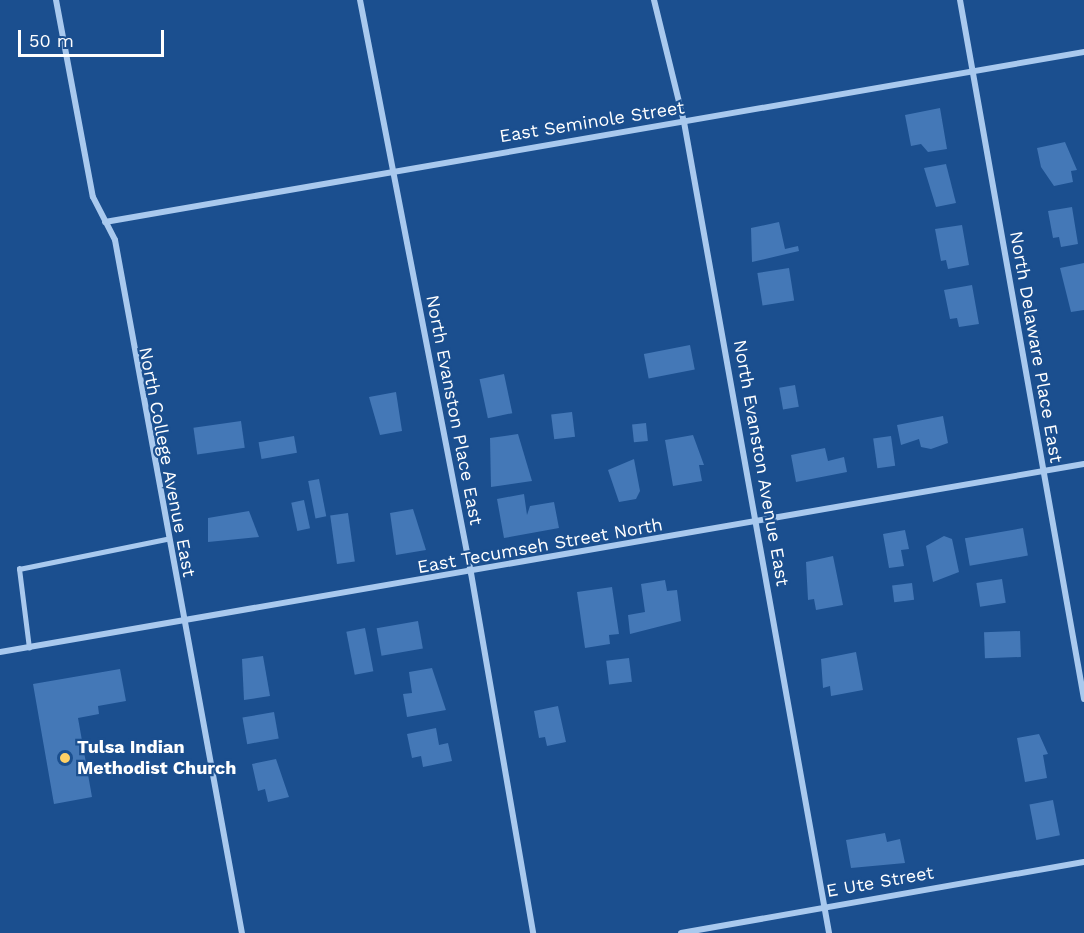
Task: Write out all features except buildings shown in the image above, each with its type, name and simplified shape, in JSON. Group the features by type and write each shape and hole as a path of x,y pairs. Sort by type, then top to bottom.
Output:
{"street":[{"name":"North College Avenue East","path":"56,0 93,197 115,240 167,539 243,933"},
{"name":"North Evanston Place East","path":"360,0 471,573 533,933"},
{"name":"North Evanston Avenue East","path":"654,0 684,122 830,933"},
{"name":"North Delaware Place East","path":"960,0 1084,699"},
{"name":"East Seminole Street","path":"105,222 392,170 973,73 1084,52"},
{"name":"East Tecumseh Street North","path":"0,652 183,624 757,524 1084,464"},
{"name":"E Ute Street","path":"681,933 1084,862"}],"lane":[{"path":"29,648 19,569 167,539"}],"place":[{"name":"Tulsa Indian Methodist Church","path":"65,758"}]}
